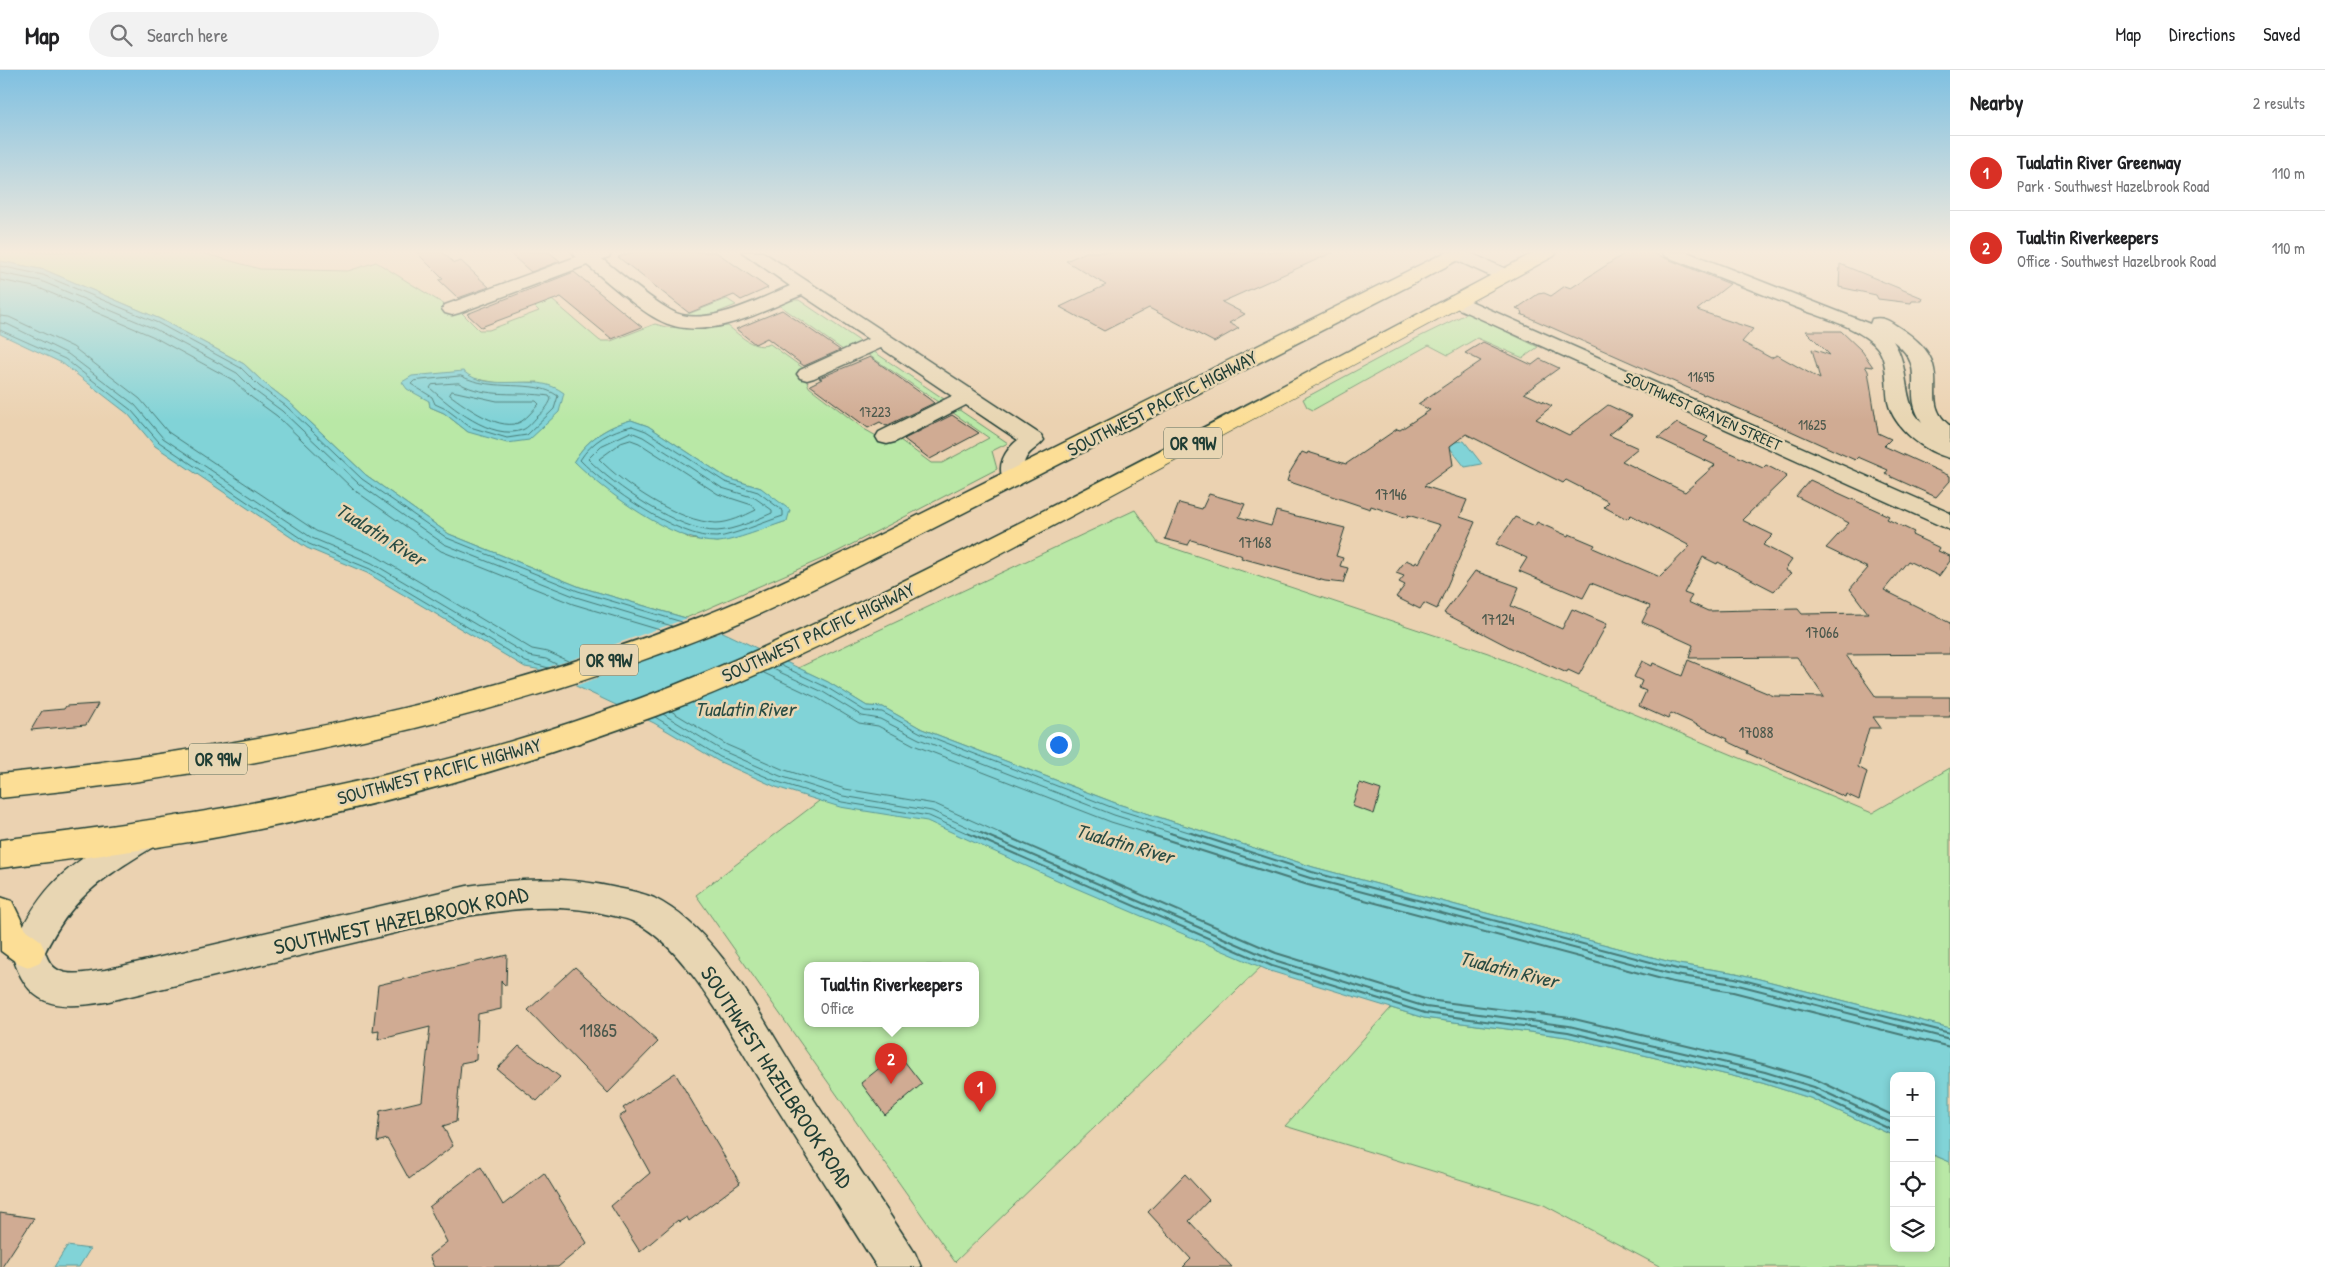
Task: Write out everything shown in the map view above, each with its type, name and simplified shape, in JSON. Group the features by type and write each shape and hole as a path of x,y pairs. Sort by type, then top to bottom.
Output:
{"highway":[{"name":"SOUTHWEST PACIFIC HIGHWAY","path":"0,786 110,775 200,762 368,729 524,688 619,657 748,608 840,565 1353,308"},
{"name":"SOUTHWEST PACIFIC HIGHWAY","path":"0,854 84,846 285,812 473,765 571,734 696,689 815,638 1246,415 1443,308"},
{"path":"0,912 8,923 13,940 28,951"}],"street":[{"path":"656,308 664,315 679,322 702,323 720,320 751,308"},
{"path":"835,308 1033,440 1016,451 1013,456 1013,477"},
{"name":"SOUTHWEST GRAVEN STREET","path":"1474,308 1950,522"},
{"path":"1815,308 1868,330 1883,342 1891,351 1894,360 1899,401 1903,413 1912,425 1950,451"},
{"path":"1846,308 1895,333 1918,355 1923,365 1923,404 1926,412 1936,425 1950,436"},
{"path":"808,374 882,340"},
{"path":"887,437 966,397"},
{"path":"28,951 49,911 71,885 96,866 145,836"},
{"name":"SOUTHWEST HAZELBROOK ROAD","path":"28,951 31,967 37,978 49,986 62,989 85,989 468,901 514,893 572,892 602,897 640,908 675,930 712,975 901,1267"}],"green space":[{"path":"134,308 450,308 459,310 479,330 489,330 539,311 536,308 561,308 600,341 611,341 655,324 666,327 699,329 728,326 753,344 764,346 770,344 803,368 797,372 806,379 809,387 864,429 887,442 896,437 931,463 942,463 989,438 949,410 955,407 1008,443 992,451 997,469 833,554 686,618 580,587 449,534 366,475 289,402 244,364 160,319","holes":["471,378 499,383 538,382 468,432 444,413 430,407 429,401","631,420 648,426 727,478 761,488 787,521 718,542 690,539 574,461 591,440 614,426"]},
{"path":"704,308 729,308 706,317 683,316"},
{"path":"783,308 811,308 861,342 843,350"},
{"path":"1468,313 1538,347 1523,358 1477,338 1448,355 1429,345 1313,410 1307,407 1303,399"},
{"path":"870,349 944,399 938,402 864,352"},
{"path":"1135,510 1158,543 1488,653 1872,813 1950,768 1950,1028 1736,973 1678,964 1313,867 1118,804 922,729 883,707 867,706 828,682 798,668"},
{"path":"857,772 1266,962 955,1262 696,895"},
{"path":"1391,1008 1424,1018 1567,1037 1762,1083 1810,1098 1890,1134 1890,1252 1935,1252 1935,1156 1950,1162 1950,1267 1661,1267 1544,1205 1285,1126"}],"water":[{"name":"Tualatin River","path":"0,308 134,308 160,319 244,364 289,402 366,475 449,534 580,587 706,624 828,682 867,706 883,707 922,729 1118,804 1313,867 1678,964 1736,973 1950,1028 1950,1162 1935,1156 1935,1072 1890,1072 1890,1134 1810,1098 1762,1083 1567,1037 1424,1018 1270,971 1057,880 927,821 840,807 776,787 718,761 654,723 542,670 525,667 367,573 307,548 155,446 128,414 62,363 0,334"},
{"path":"463,371 474,378 486,381 540,383 552,386 564,393 559,412 529,440 507,443 468,432 444,413 430,407 429,401 407,389 402,382 412,376"},
{"path":"631,420 648,426 727,478 761,488 790,510 787,521 742,537 717,542 699,540 680,534 640,513 603,486 574,461 591,440 614,426"},
{"path":"1464,441 1482,464 1465,467 1446,443"},
{"path":"67,1246 90,1249 79,1267 54,1267"}],"pier":[{"path":"691,617 725,631 572,687 535,671 568,661"}],"building":[{"path":"483,308 532,308 481,327 467,314"},
{"path":"574,308 618,308 642,327 612,339"},
{"path":"682,308 702,308 689,313"},
{"path":"1062,308 1233,308 1245,314 1229,323 1239,328 1214,342 1149,308 1104,331"},
{"path":"1700,308 1697,310 1753,329 1742,342 1771,358 1777,355 1820,379 1812,349 1830,355 1806,331 1841,331 1862,351 1873,367 1865,366 1868,371 1878,433 1891,439 1884,446 1950,476 1950,481 1936,497 1885,474 1888,470 1858,457 1855,460 1704,395 1521,314 1523,312 1516,309"},
{"path":"782,310 840,350 804,366 767,338 755,344 736,329"},
{"path":"1483,342 1532,365 1540,359 1559,368 1524,393 1552,406 1536,419 1569,435 1608,405 1632,416 1609,435 1638,448 1622,461 1685,492 1715,465 1658,438 1677,423 1708,437 1704,441 1763,468 1766,465 1787,476 1742,520 1773,535 1763,545 1792,560 1785,570 1791,573 1774,591 1718,562 1717,564 1703,557 1684,593 1692,596 1688,602 1708,611 1798,609 1802,614 1868,613 1850,589 1868,568 1826,548 1849,523 1796,496 1810,480 1889,516 1887,519 1914,532 1912,535 1940,548 1938,551 1950,556 1950,561 1939,576 1908,561 1884,590 1950,623 1950,654 1846,655 1876,697 1950,697 1950,717 1873,717 1881,728 1869,728 1858,767 1867,772 1859,800 1846,794 1845,797 1747,753 1748,751 1727,741 1728,739 1671,713 1668,719 1639,706 1646,691 1639,688 1642,681 1634,677 1642,661 1652,666 1653,663 1682,676 1688,660 1774,696 1824,697 1797,657 1689,658 1693,645 1642,622 1650,606 1591,583 1583,598 1519,571 1527,558 1496,544 1515,517 1535,526 1537,522 1568,536 1569,534 1595,545 1593,548 1660,577 1690,546 1631,515 1627,519 1604,507 1609,502 1566,480 1563,483 1466,434 1450,446 1453,465 1424,486 1467,500 1460,517 1475,522 1437,609 1424,603 1420,609 1396,597 1405,585 1399,582 1404,576 1396,573 1406,560 1415,564 1416,562 1419,563 1440,525 1408,515 1407,518 1371,506 1370,509 1287,481 1290,472 1302,452 1307,454 1308,452 1346,464 1397,429 1400,430 1430,410 1418,404 1481,361 1465,353"},
{"path":"870,357 934,403 886,426 880,422 868,428 810,385 822,379 819,378"},
{"path":"952,415 979,433 930,459 904,439"},
{"path":"1209,494 1245,504 1239,517 1271,526 1276,511 1345,528 1336,556 1343,558 1340,566 1348,568 1343,583 1325,581 1241,558 1242,556 1238,554 1191,540 1188,545 1165,539 1179,503 1202,509"},
{"path":"1475,571 1519,587 1511,606 1562,629 1572,609 1607,624 1579,675 1568,670 1567,673 1515,650 1444,613"},
{"path":"98,704 86,725 31,730 42,711 64,709 66,706"},
{"path":"1360,783 1381,790 1374,814 1352,806"},
{"path":"507,955 506,986 501,981 501,1009 478,1014 476,1060 461,1063 456,1122 443,1126 453,1146 409,1179 387,1139 377,1142 380,1111 422,1101 430,1027 378,1040 379,1031 373,1032 378,985"},
{"path":"575,967 658,1042 608,1093 528,1010"},
{"path":"519,1046 560,1077 537,1101 497,1069"},
{"path":"898,1053 922,1084 885,1115 861,1083"},
{"path":"675,1073 740,1183 689,1221 687,1217 679,1222 678,1220 640,1252 611,1206 650,1173 619,1117 626,1112 623,1108"},
{"path":"481,1167 503,1205 544,1173 587,1243 558,1267 434,1267 429,1256 447,1242 429,1207"},
{"path":"1185,1174 1209,1200 1189,1221 1232,1267 1183,1267 1191,1259 1148,1212"},
{"path":"0,1213 34,1218 2,1267 0,1267"}],"place":[{"name":"Tualtin Riverkeepers","path":"891,1084"},
{"name":"Tualatin River Greenway","path":"980,1112"}]}
